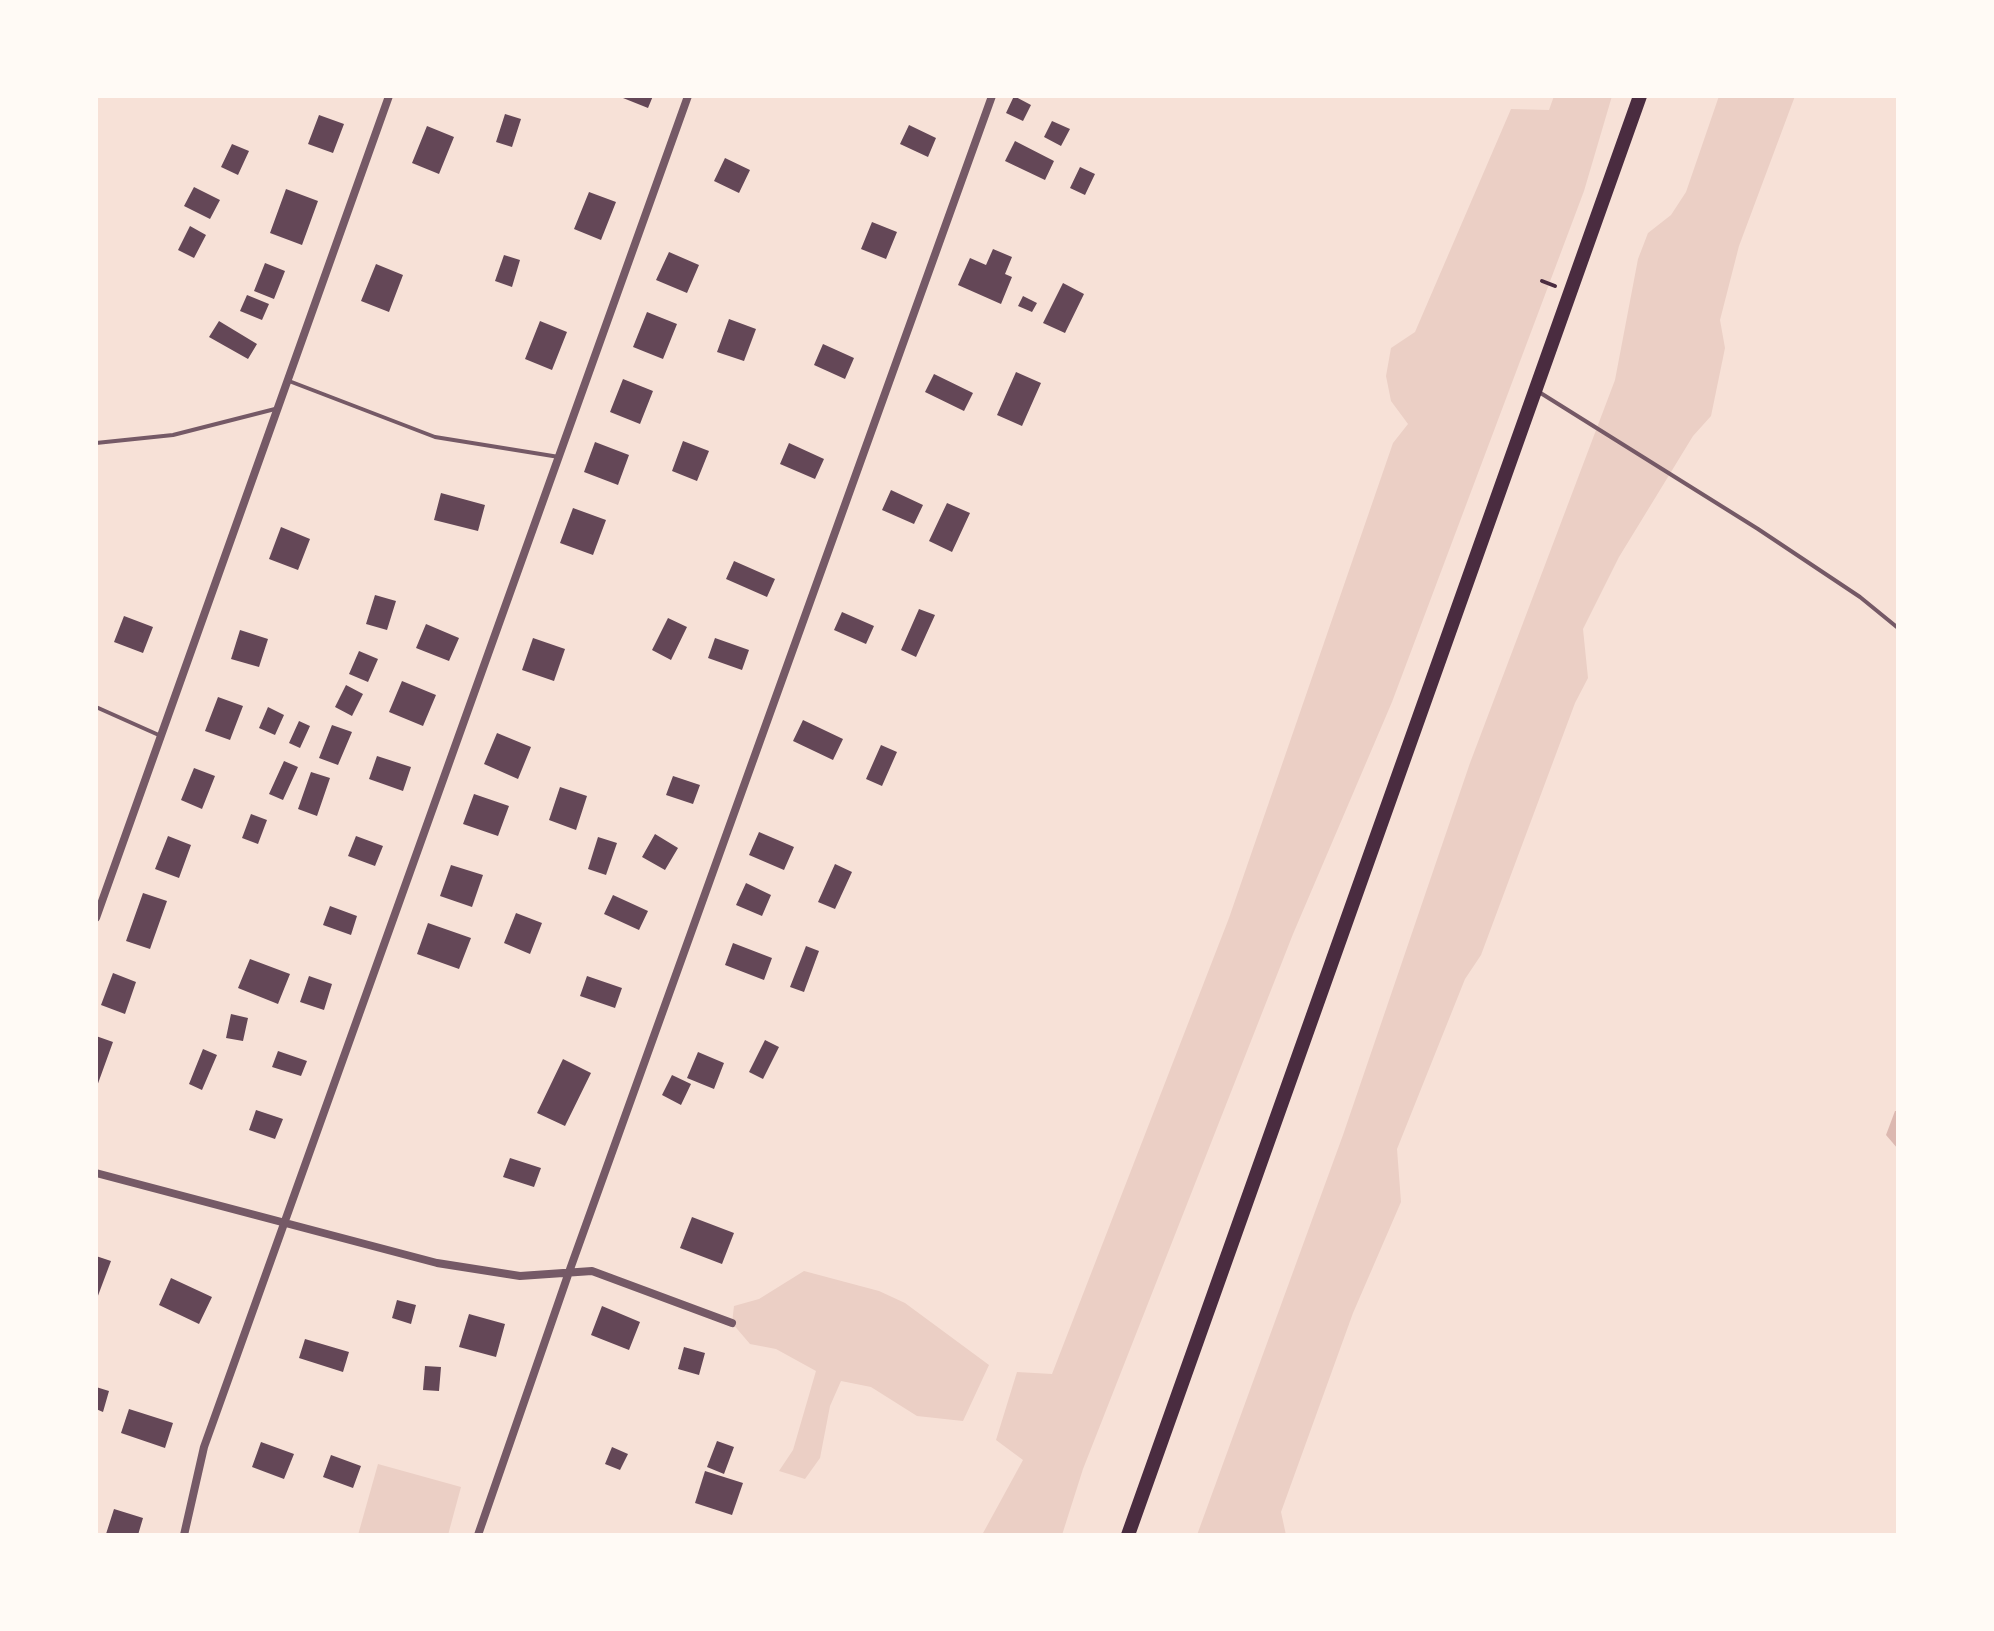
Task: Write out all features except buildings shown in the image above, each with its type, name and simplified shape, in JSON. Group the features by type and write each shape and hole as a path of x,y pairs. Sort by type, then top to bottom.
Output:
{"main road":[{"path":"1128,1535 1640,96"}],"street":[{"path":"96,918 389,96"},
{"path":"184,1535 204,1447 688,96"},
{"path":"478,1535 569,1272 992,96"},
{"path":"96,1173 437,1263 520,1276 592,1271 732,1323"}],"lane":[{"path":"287,381 435,437 559,457"},
{"path":"1537,391 1758,529 1860,597 1898,628"},
{"path":"96,443 173,435 277,409"},
{"path":"96,707 161,736"}],"shaded area":[{"path":"1554,96 1612,96 1584,191 1392,702 1293,934 1083,1469 1062,1535 982,1535 1023,1460 996,1440 1017,1372 1052,1374 1229,918 1393,443 1408,424 1391,401 1386,376 1391,348 1415,332 1511,109 1549,110"},
{"path":"1719,96 1795,96 1739,246 1720,320 1725,348 1711,416 1693,436 1619,557 1583,629 1588,678 1575,703 1481,955 1465,979 1397,1149 1401,1202 1353,1313 1281,1512 1286,1535 1197,1535 1343,1135 1470,763 1615,380 1638,259 1648,233 1671,215 1686,192"},
{"path":"1895,1111 1898,1111 1898,1149 1886,1135"},
{"path":"804,1271 879,1291 905,1303 989,1365 963,1421 917,1416 871,1387 841,1381 830,1406 820,1458 805,1479 779,1471 793,1450 816,1371 776,1349 750,1344 732,1323 734,1306 759,1299"},
{"path":"378,1464 461,1487 448,1535 358,1535"}]}
